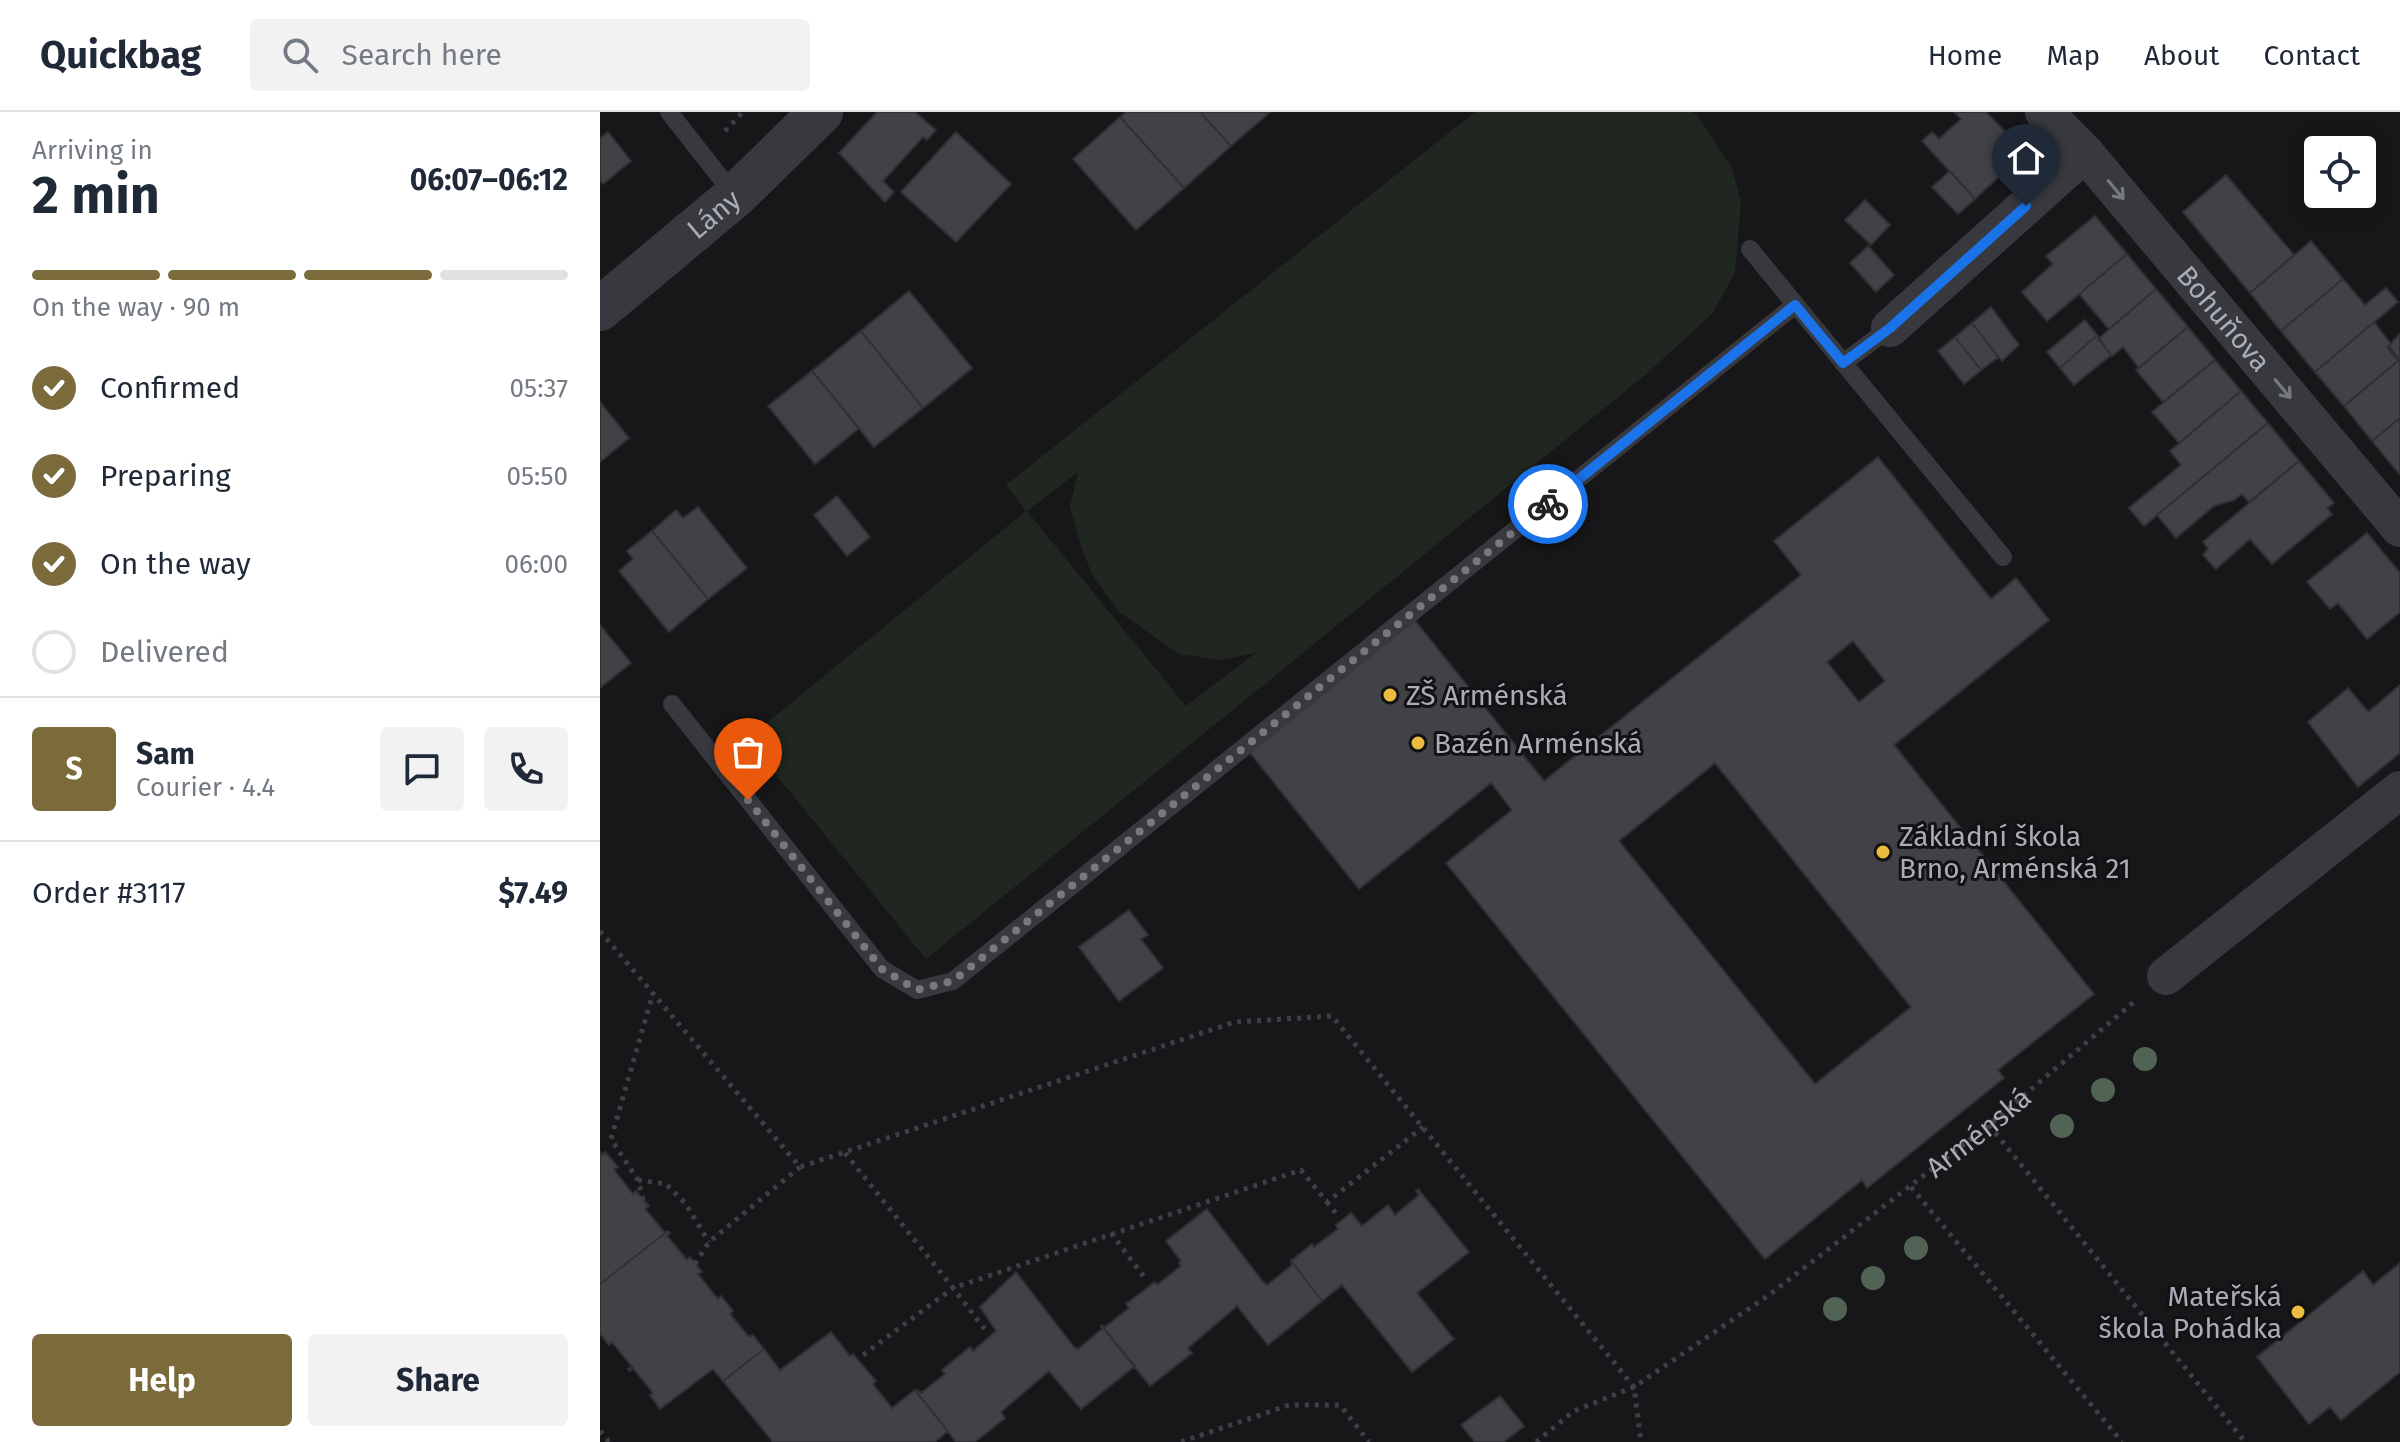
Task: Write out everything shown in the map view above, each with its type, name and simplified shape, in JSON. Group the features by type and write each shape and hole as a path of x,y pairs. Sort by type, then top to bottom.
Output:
{"street":[{"name":"Lány","path":"602,304 735,196 821,112"},
{"name":"Bohuňova","path":"2044,112 2085,153 2400,528"},
{"path":"1890,328 2085,153"},
{"path":"2166,976 2400,790"}],"lane":[{"path":"669,112 735,196"},
{"path":"1750,249 2003,557"},
{"path":"672,704 882,969 917,990 953,981 1795,305"},
{"path":"1843,363 1890,328"}],"path":[{"path":"600,931 800,1167"},
{"name":"Arménská","path":"1536,1442 1574,1411 1634,1387 1769,1295 1989,1125 2166,976"},
{"path":"643,1200 638,1180 611,1139 653,992"},
{"path":"695,1264 709,1242 800,1167 1235,1022 1332,1016 1634,1387 1641,1442"},
{"path":"1989,1125 2245,1442"},
{"path":"1327,1202 1423,1127"},
{"path":"845,1153 986,1331"},
{"path":"863,1355 953,1288 1301,1170 1338,1216"},
{"path":"638,1180 666,1184 685,1203 709,1242"},
{"path":"1911,1186 2122,1442"},
{"path":"1111,1233 1147,1281"},
{"path":"1181,1442 1289,1405 1340,1405 1369,1442"},
{"path":"600,1431 609,1442"}],"shaded area":[{"path":"1475,112 1693,112 1732,168 1741,202 1735,273 1712,314 1643,377 926,959 747,739 1026,511 1006,485","holes":["1078,472 1070,506 1092,575 1118,611 1179,654 1221,660 1256,653 1186,706 1027,511"]}],"building":[{"path":"877,112 915,112 936,130 927,140 923,137 883,181 894,192 885,202 839,153"},
{"path":"1126,112 1200,112 1231,146 1184,188 1120,117"},
{"path":"1200,112 1270,112 1231,146"},
{"path":"1954,112 1986,112 2025,152 1975,199 1922,141 1932,132 1939,139 1961,119"},
{"path":"1120,117 1184,188 1136,230 1073,159"},
{"path":"608,132 631,161 603,184 600,180 600,138"},
{"path":"956,132 1011,184 956,242 901,192"},
{"path":"1950,171 1975,199 1958,214 1932,187"},
{"path":"2226,175 2294,255 2250,293 2183,212"},
{"path":"1865,200 1890,225 1871,245 1845,220"},
{"path":"2095,216 2127,254 2047,321 2022,292 2053,264 2046,256"},
{"path":"2311,241 2343,279 2281,331 2250,293"},
{"path":"1868,246 1894,275 1876,292 1850,263"},
{"path":"2127,254 2156,289 2109,329 2079,294"},
{"path":"2343,279 2365,305 2386,288 2398,302 2315,372 2281,331"},
{"path":"2156,289 2188,327 2139,368 2123,347 2112,356 2098,339"},
{"path":"909,291 972,368 923,408 861,331"},
{"path":"1991,307 2019,345 2002,361 1972,323"},
{"path":"2085,320 2097,335 2060,368 2047,352"},
{"path":"2374,322 2391,344 2387,347 2398,361 2344,406 2315,372"},
{"path":"1972,323 1998,357 1981,370 1955,337"},
{"path":"2188,327 2215,360 2163,402 2136,370"},
{"path":"861,331 923,408 874,447 812,371"},
{"path":"2400,333 2400,357 2398,358 2389,346"},
{"path":"2097,335 2111,355 2074,385 2060,368"},
{"path":"1955,337 1981,370 1964,384 1938,351"},
{"path":"2400,359 2400,418 2372,441 2344,406"},
{"path":"2215,360 2241,391 2179,443 2152,412"},
{"path":"812,371 859,428 815,464 768,406"},
{"path":"2241,391 2268,423 2144,526 2129,508 2181,465 2170,451"},
{"path":"600,402 629,438 600,462"},
{"path":"2400,418 2400,475 2372,441"},
{"path":"2268,423 2299,461 2249,502 2242,494 2214,506 2176,538 2157,515"},
{"name":"Základní škola Brno, Arménská 21","path":"1878,457 1991,599 2016,578 2049,620 1894,745 2094,994 1998,1070 2004,1078 1867,1188 1862,1180 1765,1259 1446,863 1512,810 1491,783 1359,889 1247,749 1412,617 1544,781 1801,575 1774,541","holes":["1853,641 1885,681 1859,702 1827,662","1715,763 1911,1007 1815,1084 1619,841"]},
{"path":"2299,461 2334,503 2327,508 2332,514 2272,564 2250,539 2216,569 2203,555 2208,549 2203,542"},
{"path":"837,496 870,537 847,556 814,515"},
{"path":"698,507 747,568 708,599 652,531 676,510 683,518"},
{"path":"652,531 708,599 669,632 619,571 633,559 627,551"},
{"path":"2367,533 2400,573 2400,612 2367,639 2338,603 2330,609 2307,582"},
{"path":"600,625 631,663 600,688"},
{"path":"2400,685 2400,753 2358,787 2308,722 2348,688 2368,712"},
{"path":"1129,910 1148,935 1141,939 1163,968 1119,1001 1079,947"},
{"path":"600,1152 602,1155 605,1152 618,1167 614,1170 633,1194 636,1191 649,1206 645,1209 665,1233 668,1231 600,1284"},
{"path":"1418,1189 1469,1252 1417,1293 1454,1339 1412,1372 1342,1285 1322,1301 1291,1261 1338,1229 1336,1225 1351,1213 1362,1226 1388,1205 1395,1215 1419,1195"},
{"path":"1207,1209 1263,1282 1267,1285 1291,1266 1291,1261 1322,1301 1268,1345 1237,1306 1188,1348 1192,1353 1150,1386 1101,1325 1105,1327 1129,1308 1126,1304 1181,1266 1181,1261 1166,1241"},
{"path":"668,1231 667,1236 687,1260 690,1257 702,1272 698,1274 718,1299 721,1296 733,1311 730,1314 764,1349 723,1381 713,1369 660,1409 650,1395 653,1393 633,1368 628,1369 632,1367 612,1342 609,1345 600,1334 600,1284"},
{"path":"2400,1263 2400,1372 2341,1420 2330,1407 2309,1424 2257,1357 2363,1271 2373,1285"},
{"path":"1016,1272 1074,1347 1078,1349 1102,1329 1101,1325 1135,1366 1081,1409 1049,1371 1001,1412 1005,1418 975,1442 956,1442 916,1391 921,1393 945,1374 942,1370 970,1347 973,1351 996,1331 980,1307"},
{"path":"831,1332 876,1381 873,1384 892,1408 915,1390 948,1431 935,1442 773,1442 723,1381 764,1349 780,1370"},
{"path":"1500,1396 1524,1426 1504,1442 1475,1442 1461,1425"}],"way so far":[{"path":"748,800 882,969 917,990 953,981 1548,504"}],"place":[{"name":"ZŠ Arménská","path":"1390,695"},
{"name":"Bazén Arménská","path":"1418,743"},
{"name":"Základní škola Brno, Arménská 21","path":"1883,852"},
{"name":"Mateřská škola Pohádka","path":"2298,1312"}],"route":[{"path":"1548,504 1795,305 1843,363 1890,328 2026,206"}]}
